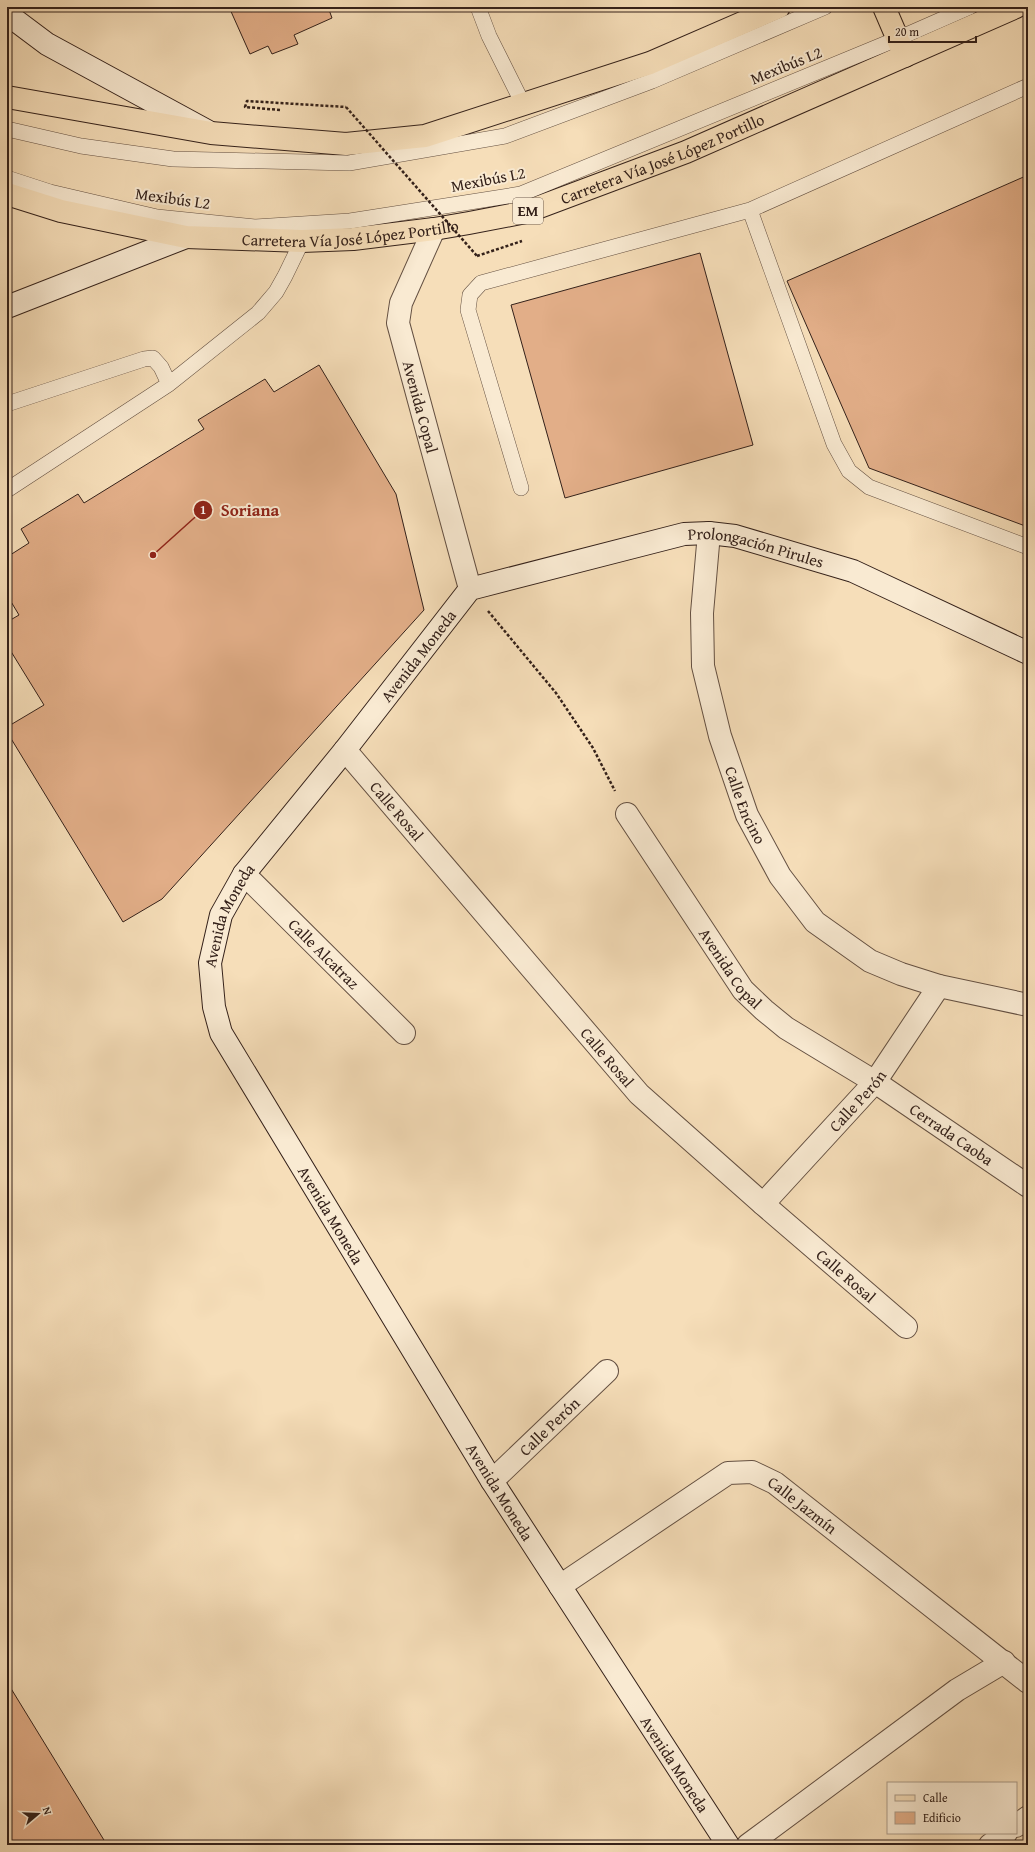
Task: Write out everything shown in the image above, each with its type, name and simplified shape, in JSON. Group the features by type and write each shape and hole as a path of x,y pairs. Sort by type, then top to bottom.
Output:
{"main road":[{"path":"7,97 211,133 346,144 425,136 650,64 779,7"},
{"path":"884,7 901,48"},
{"name":"Carretera Vía José López Portillo","path":"7,194 61,211 186,237 302,241 353,239 434,229 526,212 686,152 901,48 1016,7"}],"street":[{"path":"7,14 47,44 211,133"},
{"name":"Avenida Copal","path":"434,229 401,303 398,323 470,589"},
{"path":"7,307 186,237"},
{"name":"Prolongación Pirules","path":"470,589 684,534 709,533 735,536 853,571 1028,653"},
{"name":"Calle Encino","path":"709,533 702,613 703,666 720,736 747,815 780,876 815,922 870,960 901,974 939,986 1028,1006"},
{"name":"Avenida Moneda","path":"470,589 345,750 244,874 221,915 210,963 214,1007 221,1033 492,1481 728,1845"},
{"name":"Calle Rosal","path":"345,750 639,1094 763,1204 906,1327"},
{"name":"Avenida Copal","path":"627,814 744,990 764,1010 786,1028 875,1082"},
{"name":"Calle Alcatraz","path":"244,874 404,1033"},
{"name":"Calle Perón","path":"763,1204 875,1082 939,986"},
{"name":"Cerrada Caoba","path":"875,1082 1028,1186"},
{"name":"Calle Perón","path":"492,1481 607,1371"},
{"name":"Calle Jazmín","path":"560,1586 728,1473 752,1472 775,1483 1028,1682"},
{"path":"748,1845 957,1690 1004,1662"},
{"path":"1017,1825 1028,1817"},
{"path":"990,1845 1005,1834"}],"lane":[{"path":"478,7 490,36 523,104"},
{"path":"7,129 81,146 173,159 349,163 505,136 652,81 825,7"},
{"name":"Mexibús L2","path":"7,178 50,192 157,216 255,227 350,221 482,201 521,194 901,48 970,7"},
{"path":"521,488 468,310 470,295 481,283 750,210 1028,86"},
{"path":"750,210 834,444 849,471 870,487 1028,547"},
{"path":"7,490 170,384 258,313 280,287 302,241"},
{"path":"7,404 144,359 153,358 162,367 170,384"}],"path":[{"path":"284,111 245,107 247,101 346,107 477,256"},
{"path":"470,589 556,693 593,748 627,814"}],"building":[{"path":"229,7 328,7 332,18 294,35 298,44 272,54 268,46 250,54"},
{"path":"1028,175 1028,527 869,468 787,281"},
{"path":"700,253 753,445 565,498 511,305"},
{"path":"319,365 396,494 424,610 162,899 123,922 7,732 7,727 44,705 7,645 7,622 19,615 7,595 7,557 29,543 21,529 78,494 84,503 204,429 198,420 265,379 274,392"},
{"path":"7,1682 107,1845 7,1845"}],"place":[{"name":"Soriana","path":"153,555"}]}
